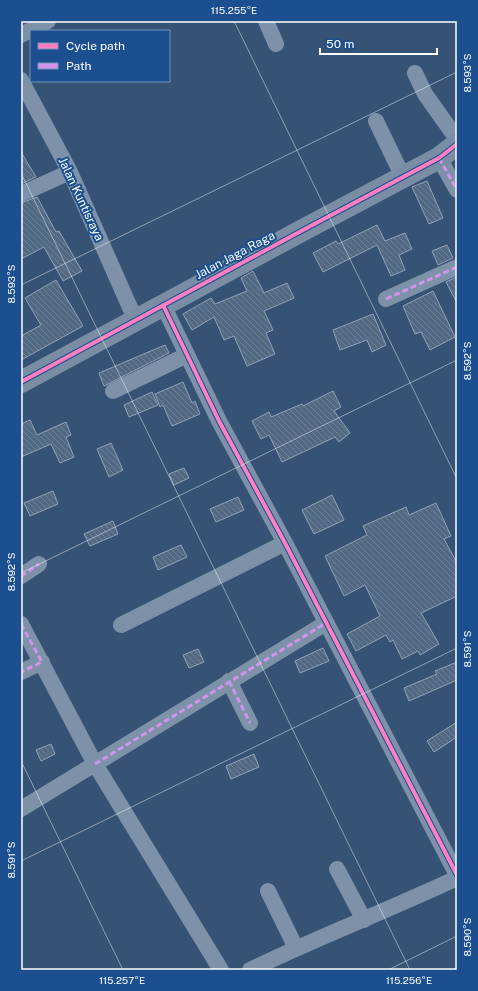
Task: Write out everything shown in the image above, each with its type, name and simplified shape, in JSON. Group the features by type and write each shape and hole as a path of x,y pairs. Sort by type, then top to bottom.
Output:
{"street":[{"path":"31,30 48,21"},
{"path":"266,21 276,44"},
{"path":"21,35 30,30"},
{"path":"415,72 450,149 457,190"},
{"name":"Jalan Kuntisraya","path":"21,80 70,172 136,321"},
{"path":"376,121 403,177"},
{"name":"Jalan Jaga Raga","path":"21,382 403,177 450,149"},
{"path":"21,194 70,172"},
{"path":"386,299 457,267"},
{"path":"164,305 219,421 405,772 457,876 364,920 296,948 250,970"},
{"path":"113,391 187,355"},
{"path":"121,625 285,543"},
{"path":"21,576 39,564"},
{"path":"21,809 326,623"},
{"path":"21,624 95,764 221,970"},
{"path":"21,672 42,662"},
{"path":"230,681 250,723"},
{"path":"337,869 364,920"},
{"path":"268,891 296,948"}],"building":[{"path":"21,152 36,177 21,184"},
{"path":"427,181 443,218 429,224 412,187"},
{"path":"37,197 56,232 59,231 82,271 63,281 44,247 21,259 21,203"},
{"path":"377,225 385,241 405,233 412,249 399,255 405,270 391,276 377,245 323,272 313,253 336,241 338,244"},
{"path":"447,245 453,258 438,265 432,251"},
{"path":"253,271 264,293 287,283 294,298 264,311 273,330 266,333 275,354 247,366 234,336 224,340 214,317 192,330 183,314 211,298 215,304 247,291 241,278"},
{"path":"457,277 457,303 446,282"},
{"path":"56,280 83,326 21,360 21,336 41,325 25,298"},
{"path":"433,291 455,337 430,350 421,332 415,334 403,306"},
{"path":"373,314 386,345 372,352 367,340 340,350 333,330"},
{"path":"165,345 169,353 104,386 99,373"},
{"path":"183,382 192,403 195,401 200,414 172,426 163,405 160,407 155,394"},
{"path":"333,391 341,407 334,411 350,433 339,442 335,437 282,462 269,435 261,439 252,421 269,412 271,417 302,404 303,406"},
{"path":"152,392 158,405 129,417 124,405"},
{"path":"30,420 37,435 66,422 71,435 66,437 74,457 60,463 51,444 21,457 21,424"},
{"path":"111,443 123,470 109,477 97,449"},
{"path":"184,468 189,478 174,485 169,474"},
{"path":"53,491 58,504 30,516 24,503"},
{"path":"332,495 344,520 314,534 302,510"},
{"path":"238,497 244,510 216,522 210,509"},
{"path":"436,503 451,536 444,539 457,563 457,596 421,613 439,644 420,655 418,651 402,659 393,640 390,642 386,635 356,651 347,634 380,616 365,585 344,596 325,556 367,535 363,526 406,507 409,515"},
{"path":"113,521 118,534 90,546 84,534"},
{"path":"181,545 187,557 158,570 153,557"},
{"path":"323,648 329,661 300,673 295,661"},
{"path":"198,649 204,662 189,668 183,655"},
{"path":"457,662 457,680 409,701 404,688 437,674 435,671"},
{"path":"457,722 457,737 434,752 427,741"},
{"path":"51,744 55,754 41,761 36,750"},
{"path":"254,754 259,767 231,779 226,766"}],"marked path":[{"path":"439,158 457,190"},
{"path":"386,299 457,267"},
{"path":"21,576 39,564"},
{"path":"95,764 326,623"},
{"path":"21,624 42,662 21,672"},
{"path":"229,681 250,723"}],"cycle path":[{"path":"21,382 439,158 457,144"},
{"path":"163,305 219,421 285,543 457,875"}]}
